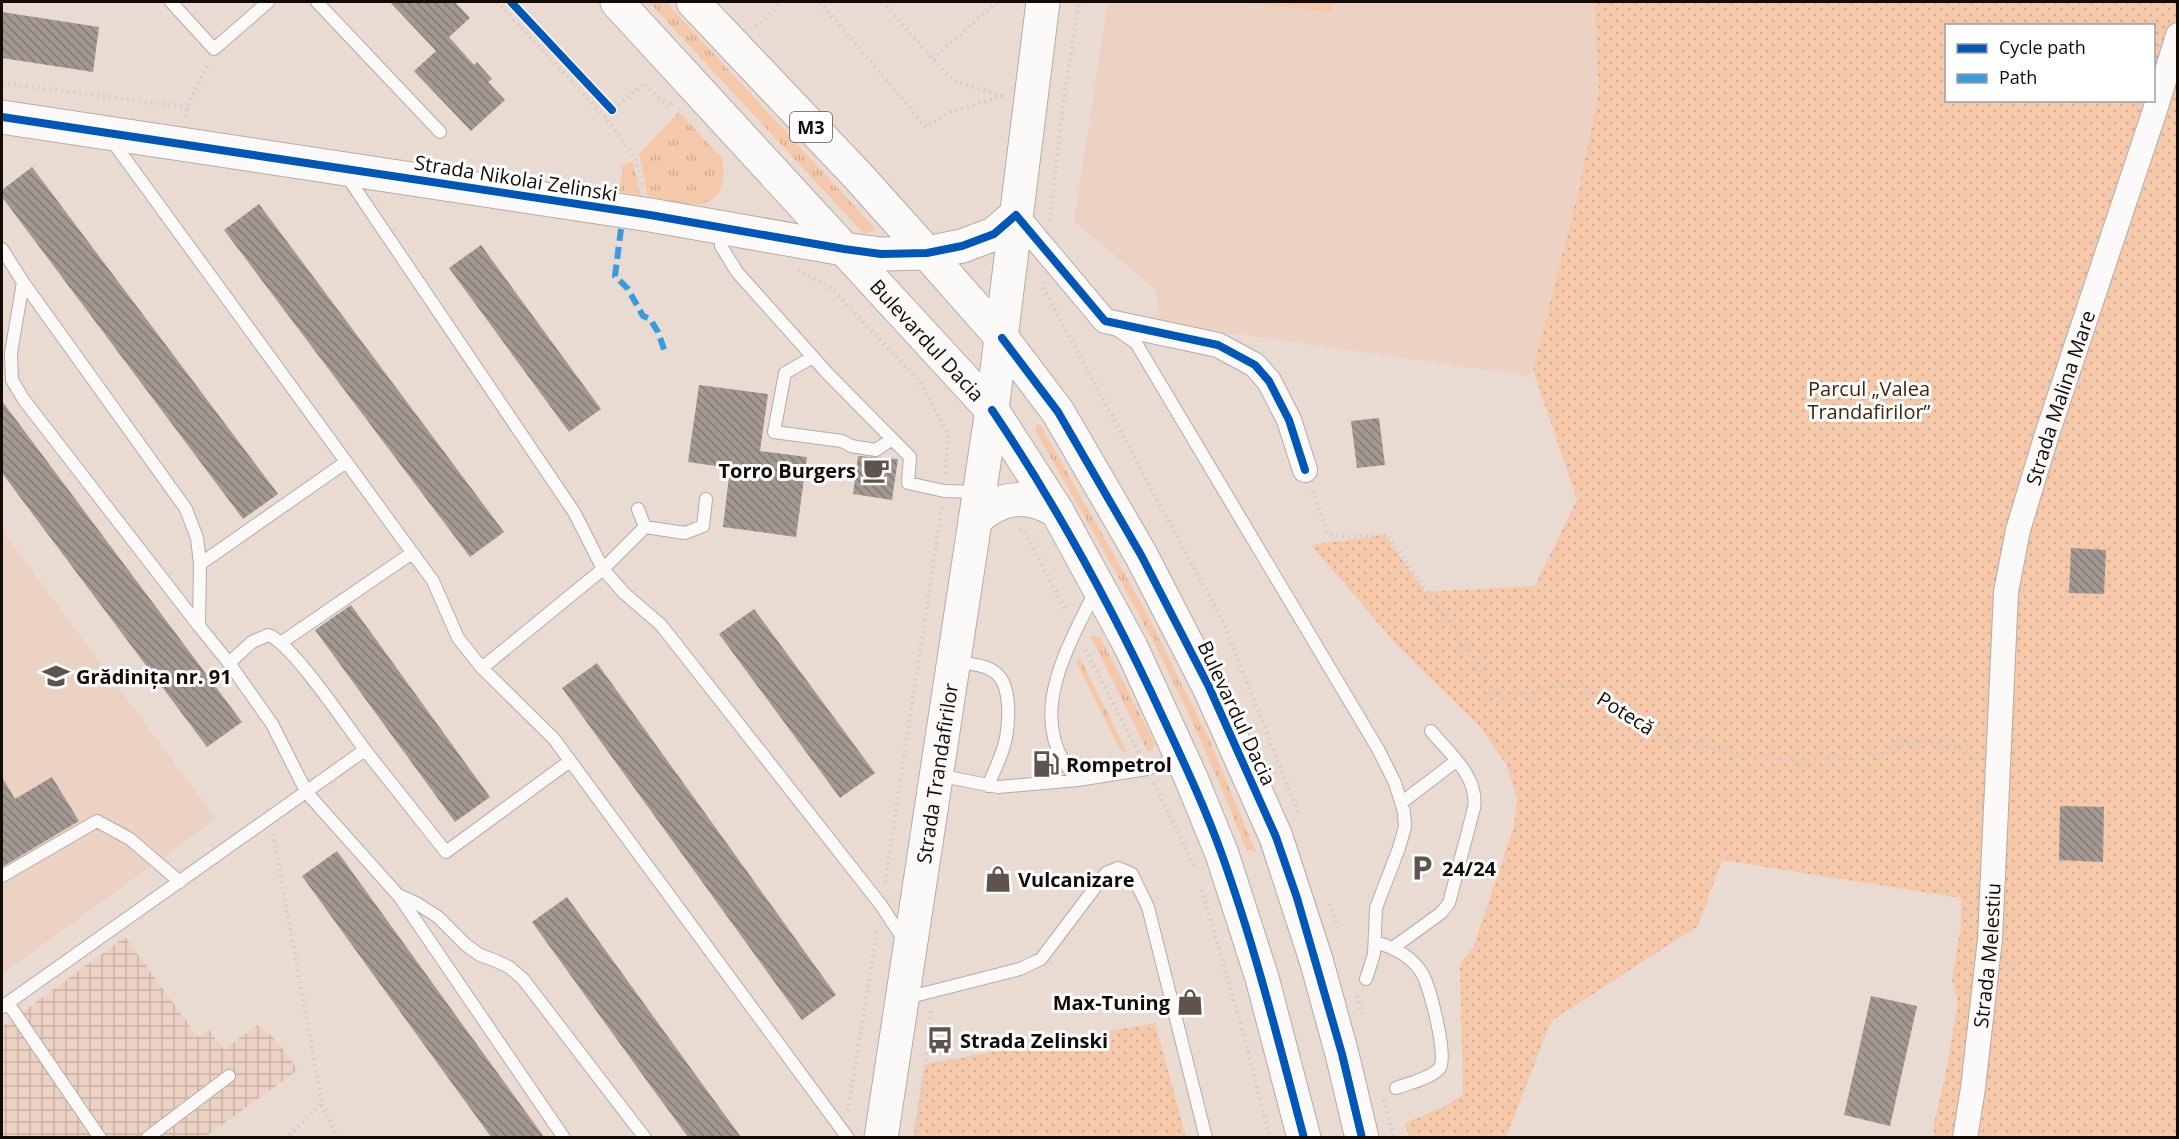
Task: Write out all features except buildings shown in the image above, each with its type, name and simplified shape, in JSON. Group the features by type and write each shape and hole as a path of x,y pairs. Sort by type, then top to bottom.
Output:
{"main road":[{"name":"Bulevardul Dacia","path":"617,2 992,410 1057,511 1131,647 1182,758 1209,862 1262,978 1304,1137"},
{"name":"Bulevardul Dacia","path":"693,2 858,176 927,253 1002,338 1058,412 1141,555 1209,687 1289,829 1317,963 1362,1137"},
{"name":"Strada Trandafirilor","path":"881,1137 1002,338 1016,215 1017,98 1043,2"},
{"name":"Strada Nikolai Zelinski","path":"2,117 721,226 881,254 927,253 962,246 994,234 1016,215"},
{"path":"977,506 986,510 1014,499 1029,499 1044,503 1057,511"}],"street":[{"name":"Strada Malina Mare","path":"1998,770 2006,592 2018,530 2178,35"},
{"path":"1016,215 1105,321 1218,345 1255,365 1269,381 1289,420 1305,470"},
{"name":"Strada Melestiu","path":"1965,1137 1990,939 1998,770"}],"lane":[{"path":"171,2 214,49 268,2"},
{"path":"317,2 440,132"},
{"path":"106,133 433,581 458,638 482,668 554,739 846,1136"},
{"path":"341,168 574,512 603,569 624,593 661,625 881,905 909,948"},
{"path":"721,226 721,246 737,273 813,357 910,457 908,483 944,491 977,506"},
{"path":"2,249 23,282 186,509 197,538 200,564 199,626"},
{"path":"23,282 6,357 12,380 24,400 229,663 272,724 307,793 398,895 564,1137"},
{"path":"1105,321 1136,343 1378,749 1395,783 1404,812 1405,827 1376,908 1374,954 1366,979"},
{"path":"813,357 785,373 774,432 842,441 851,446 876,450 892,439"},
{"path":"200,564 346,462"},
{"path":"645,527 685,533 703,526 706,500"},
{"path":"638,509 645,527"},
{"path":"482,668 603,569 645,527"},
{"path":"282,642 412,553"},
{"path":"1078,780 1063,760 1054,738 1051,714 1054,684 1098,585"},
{"path":"229,663 252,642 268,634 282,642 446,852 570,761"},
{"path":"952,661 987,668 999,675 1006,689 1007,737 988,786"},
{"path":"1394,947 1441,913 1449,903 1476,798 1468,776 1431,731"},
{"path":"100,1137 5,1005 365,750"},
{"path":"936,775 998,787 1078,780 1147,769 1182,758"},
{"path":"1401,803 1456,761"},
{"path":"2,876 97,822 130,839 180,882"},
{"path":"902,999 1020,969 1041,959 1106,873 1118,868 1132,874 1148,907 1206,1137"},
{"path":"398,895 438,917 466,945 480,955 508,967 522,979 645,1137"},
{"path":"1375,942 1394,947 1423,974 1433,1008 1443,1060 1440,1069 1396,1088"},
{"path":"147,1137 229,1076"}],"path":[{"path":"497,2 605,117 635,158 650,215"},
{"path":"760,23 781,2"},
{"path":"819,2 926,127 951,112 1017,98"},
{"path":"882,2 953,81 1017,98 1063,105"},
{"path":"933,59 997,2"},
{"path":"1079,2 1063,105 1042,288 1223,622 1289,829"},
{"path":"2,83 187,107 214,49"},
{"path":"605,102 612,110"},
{"path":"790,266 831,288 920,382 948,434 939,536 846,1136"},
{"path":"1015,526 1024,531 1147,769 1209,862"},
{"path":"270,819 322,1104 338,1137"},
{"path":"1199,881 1244,1036 1270,1137"},
{"path":"916,1137 933,990"},
{"path":"286,1137 322,1104"}],"shaded area":[{"path":"1108,2 1594,2 1599,91 1578,193 1533,370 1528,376 1160,323 1156,290 1074,221"},
{"name":"Grădinița nr. 91","path":"2,533 216,819 2,974"},
{"path":"125,937 198,1037 209,1030 224,1050 257,1025 275,1039 298,1070 205,1137 2,1137 2,1027"}],"green space":[{"path":"649,2 666,2 874,226 873,231 864,234"},
{"path":"1239,2 1333,2 1331,12"},
{"name":"Parcul „Valea Trandafirilor”","path":"1594,2 2177,2 2177,1137 1935,1137 1933,1128 1945,1077 1958,1002 1952,980 1961,926 1961,898 1722,860 1698,926 1551,1021 1506,1137 1409,1137 1405,1123 1444,1107 1463,1094 1460,963 1473,948 1514,826 1517,798 1506,764 1481,728 1398,646 1311,545 1385,535 1425,592 1535,586 1577,499 1533,370 1578,193 1599,91"},
{"path":"679,112 721,157 723,164 722,186 719,192 709,201 701,204 681,204 648,196 639,154"},
{"path":"633,162 641,196 619,191 623,165"},
{"path":"1037,424 1041,426 1145,610 1208,737 1256,852 1250,849 1247,852 1210,761 1168,671 1035,430"},
{"path":"1091,637 1101,638 1155,744 1151,751 1148,752"},
{"path":"1079,656 1127,752 1121,751 1077,664"},
{"path":"1155,1023 1186,1137 913,1137 925,1064"}],"marked path":[{"path":"621,229 615,276 628,289 643,316 650,319 658,332 666,355"}],"cycle path":[{"path":"511,2 612,110"},
{"path":"2,117 650,215 881,254 927,253 962,246 994,234 1016,215 1105,321 1218,345 1255,365 1269,381 1289,420 1305,470"},
{"path":"1002,338 1058,412 1141,555 1209,687 1276,837 1297,898 1342,1054 1362,1138"},
{"path":"992,410 1063,523 1106,601 1146,681 1202,804 1245,925 1304,1138"}],"place":[{"name":"Torro Burgers","path":"876,470"},
{"name":"Grădinița nr. 91","path":"56,676"},
{"name":"Rompetrol","path":"1046,764"},
{"name":"24/24","path":"1422,868"},
{"name":"Vulcanizare","path":"998,879"},
{"name":"Max-Tuning","path":"1190,1002"},
{"name":"Strada Zelinski","path":"940,1040"}]}
